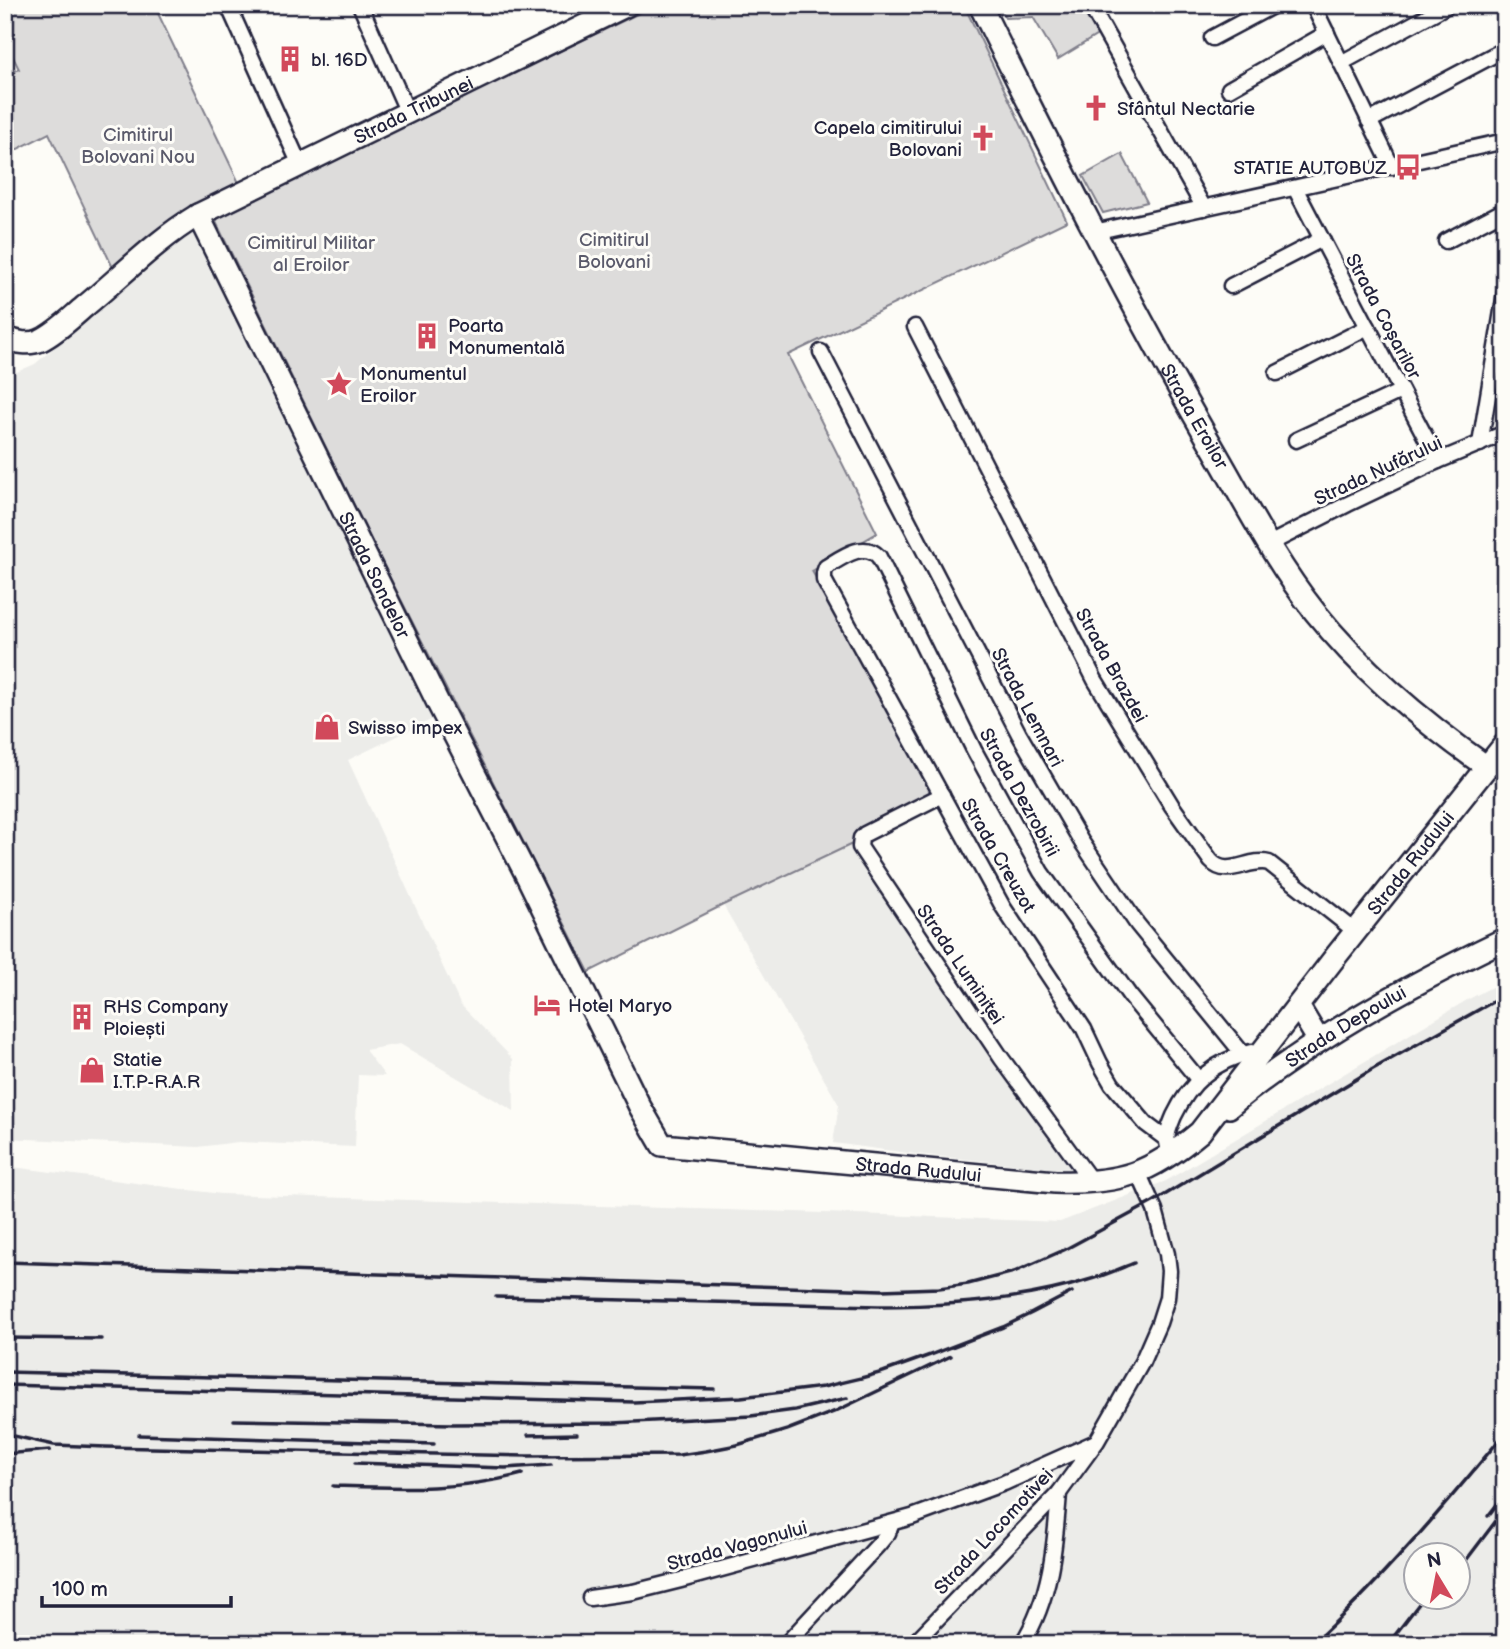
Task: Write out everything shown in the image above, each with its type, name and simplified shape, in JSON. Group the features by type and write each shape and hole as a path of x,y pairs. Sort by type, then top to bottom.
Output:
{"street":[{"path":"228,5 300,164"},
{"path":"360,5 408,113"},
{"name":"Strada Eroilor","path":"980,5 1094,232 1185,399 1292,581 1340,641 1372,674 1442,735 1487,767"},
{"path":"1090,5 1204,208"},
{"path":"1212,38 1274,5"},
{"path":"1313,5 1392,167"},
{"path":"1341,63 1448,5"},
{"name":"Strada Tribunei","path":"198,215 623,6"},
{"path":"1228,89 1326,33"},
{"path":"1369,121 1505,50"},
{"path":"1094,232 1505,141"},
{"name":"Strada Coșarilor","path":"1295,188 1438,461"},
{"path":"1446,241 1505,210"},
{"path":"5,337 24,343 39,341 102,292 154,245 198,215"},
{"name":"Strada Sondelor","path":"198,215 439,705 527,876 640,1107 662,1145"},
{"path":"1231,286 1322,239"},
{"path":"1480,444 1505,293"},
{"name":"Strada Brazdei","path":"915,327 1095,680 1172,806 1210,861 1223,869 1260,861 1269,863 1355,931"},
{"path":"1277,373 1368,327"},
{"name":"Strada Lemnari","path":"821,352 1019,734 1081,841 1138,924 1253,1052"},
{"path":"1296,440 1401,391"},
{"name":"Strada Nufărului","path":"1269,544 1438,461 1505,433"},
{"name":"Strada Dezrobirii","path":"824,573 826,567 858,550 874,551 879,557 974,750 1041,872 1130,996 1198,1079"},
{"name":"Strada Creuzot","path":"824,573 829,590 1003,906 1084,1028 1105,1073 1119,1093 1168,1147"},
{"name":"Strada Rudului","path":"662,1145 1038,1181 1092,1182 1138,1172 1168,1147 1200,1132 1253,1052 1298,1006 1505,744"},
{"name":"Strada Luminiței","path":"942,795 865,834 861,838 860,848 1002,1059 1092,1182"},
{"name":"Strada Depoului","path":"1200,1132 1260,1082 1319,1041 1390,998 1505,939"},
{"path":"1298,1006 1319,1041"},
{"name":"Strada Rudului","path":"1168,1147 1180,1105 1198,1079 1210,1069 1253,1052"},
{"name":"Strada Locomotivei","path":"913,1644 1059,1493 1097,1441 1142,1362 1159,1322 1169,1286 1167,1254 1155,1210 1138,1172"},
{"name":"Strada Vagonului","path":"590,1598 681,1580 892,1523 976,1494 1097,1441"},
{"path":"1022,1644 1034,1625 1048,1581 1059,1493"},
{"path":"786,1644 883,1539 892,1523"}],"shaded area":[{"path":"190,233 204,238 435,718 348,760 460,1004 513,1059 514,1111 400,1044 365,1050 385,1076 358,1075 355,1147 238,1142 198,1147 5,1138 5,377 35,364"},
{"path":"850,845 1075,1169 1063,1172 1024,1172 1012,1164 833,1143 839,1105 723,905"},
{"path":"1505,980 1505,1644 5,1644 5,1166 221,1194 1060,1222 1166,1181 1467,1000"}],"green space":[{"name":"Cimitirul Bolovani Nou","path":"5,5 154,5 241,187 186,211 168,222 115,272 49,133 10,153 5,144 5,76 19,69 5,41"},
{"name":"Cimitirul Bolovani","path":"656,5 964,5 1067,221 788,355 877,533 812,571 936,793 850,845 589,972 379,556 216,222 220,214"},
{"path":"999,5 1086,5 1099,34 1058,59 1033,17 1005,18"},
{"path":"1122,154 1147,202 1103,213 1083,176"}],"railway":[{"path":"5,1262 882,1290 968,1284 1014,1272 1064,1250 1153,1202 1373,1069 1505,995"},
{"path":"496,1297 930,1305 1037,1293 1094,1278 1134,1263"},
{"path":"5,1385 634,1402 741,1397 823,1387 883,1372 1003,1327 1072,1292"},
{"path":"5,1338 101,1339"},
{"path":"5,1434 54,1445 106,1447 527,1456 679,1455 737,1445 787,1430 836,1411 951,1356"},
{"path":"5,1372 714,1389"},
{"path":"234,1420 453,1424 614,1423 751,1416 795,1410 847,1398"},
{"path":"1312,1644 1388,1568 1505,1433"},
{"path":"528,1435 577,1434"},
{"path":"139,1435 434,1444"},
{"path":"5,1454 50,1450"},
{"path":"355,1463 505,1468 551,1465"},
{"path":"333,1486 452,1486 522,1474"},
{"path":"1488,1516 1505,1494"},
{"path":"1472,1553 1505,1509"},
{"path":"1388,1644 1414,1610"}],"place":[{"name":"bl. 16D","path":"290,59"},
{"name":"Sfântul Nectarie","path":"1096,108"},
{"name":"Capela cimitirului Bolovani","path":"983,138"},
{"name":"STATIE AUTOBUZ","path":"1408,167"},
{"name":"Poarta Monumentală","path":"427,336"},
{"name":"Monumentul Eroilor","path":"339,384"},
{"name":"Swisso impex","path":"327,727"},
{"name":"Hotel Maryo","path":"547,1005"},
{"name":"RHS Company Ploiești","path":"82,1017"},
{"name":"Statie I.T.P-R.A.R","path":"92,1070"}],"park label":[{"name":"Cimitirul Militar al Eroilor","path":"311,253"}]}
